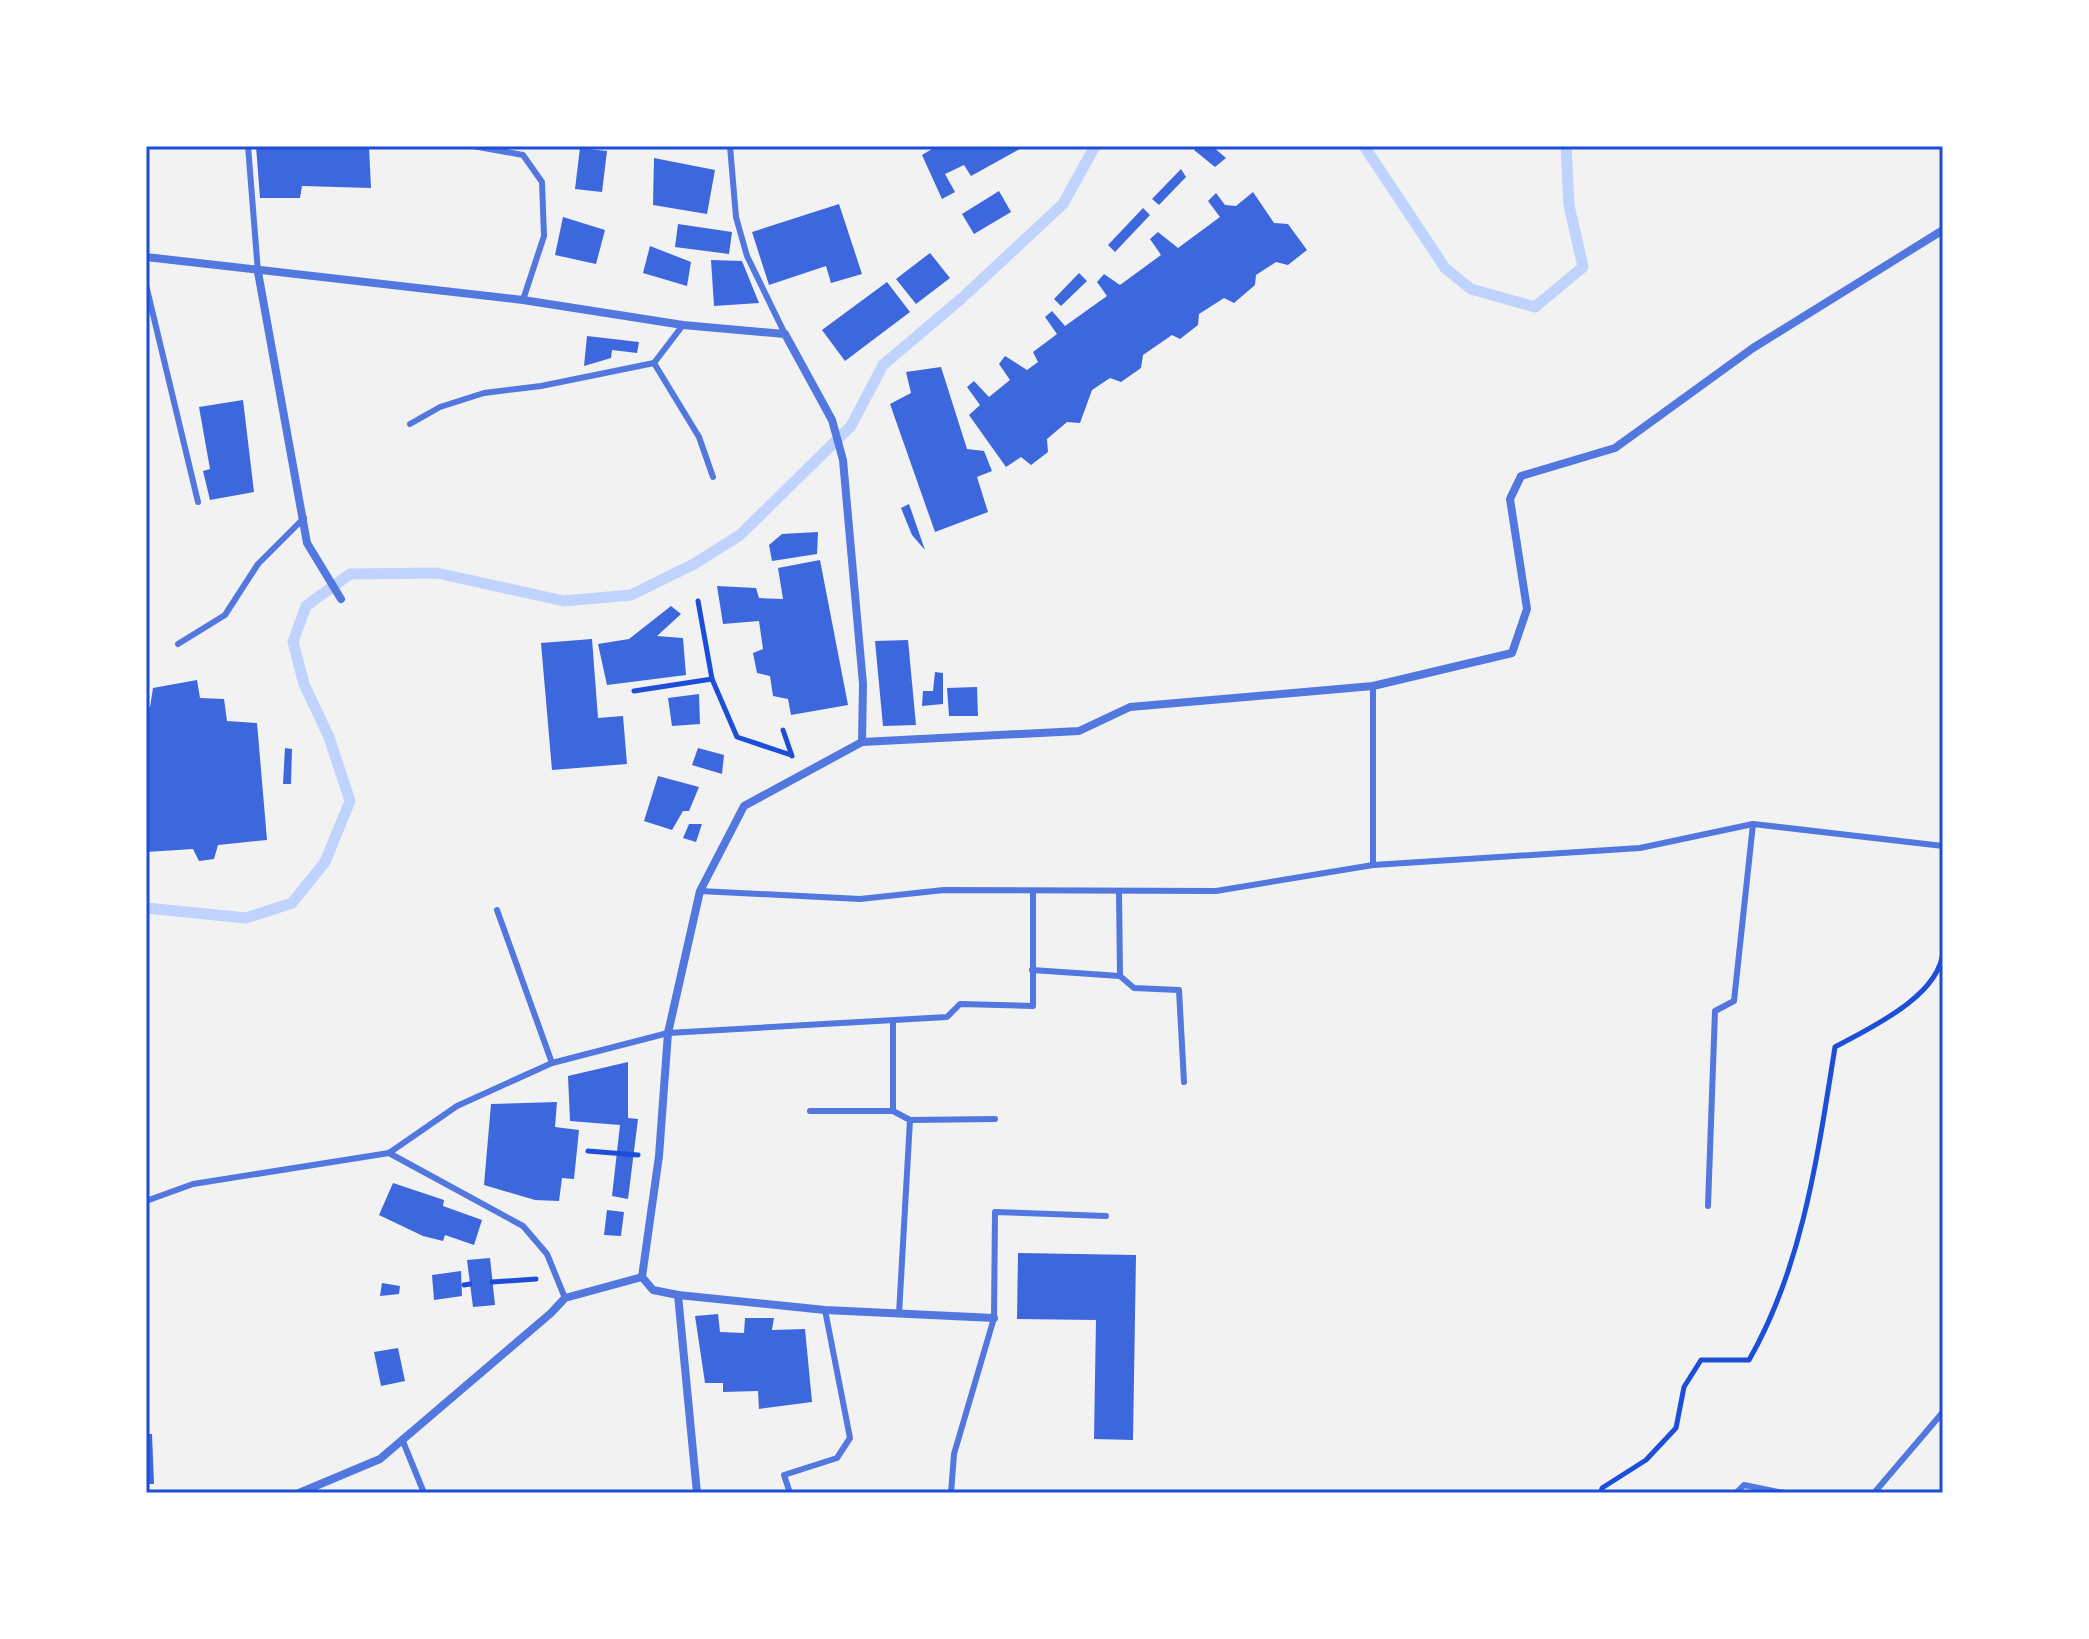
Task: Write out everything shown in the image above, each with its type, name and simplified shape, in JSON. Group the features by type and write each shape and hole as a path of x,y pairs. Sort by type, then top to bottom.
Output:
{"street":[{"path":"994,1318 825,1310 678,1295 653,1290 642,1277 659,1156 668,1033 700,891 744,806 862,742 1079,731 1130,707 1373,686 1512,653 1527,609 1510,499 1521,476 1615,448 1753,348 1943,230"},
{"path":"146,257 523,300 683,325 785,334 832,420 843,460 863,684 862,742"},
{"path":"258,272 307,543 341,599"},
{"path":"299,1493 380,1459 565,1298 642,1277"},
{"path":"678,1295 697,1493"}],"lane":[{"path":"248,146 258,272"},
{"path":"473,146 523,155 542,182 544,236 523,300"},
{"path":"730,146 736,217 747,256 785,334"},
{"path":"146,285 198,502"},
{"path":"410,424 440,407 484,393 541,386 654,363 683,325"},
{"path":"654,363 699,437 713,477"},
{"path":"178,644 225,615 258,564 304,518"},
{"path":"1373,686 1373,865"},
{"path":"1708,1206 1715,1011 1734,1001 1753,824"},
{"path":"700,891 860,899 944,890 1216,891 1373,865 1640,848 1753,824 1943,846"},
{"path":"1119,891 1120,976"},
{"path":"146,1201 193,1184 389,1153 457,1106 552,1063 668,1033 947,1017 960,1004 1033,1006 1033,892"},
{"path":"497,910 552,1063"},
{"path":"1032,970 1120,976 1134,988 1179,990 1184,1082"},
{"path":"893,1021 893,1111"},
{"path":"810,1111 893,1111 910,1120 995,1119"},
{"path":"899,1314 910,1120"},
{"path":"389,1153 523,1226 547,1254 565,1298"},
{"path":"951,1493 954,1454 994,1318 995,1212 1106,1216"},
{"path":"790,1493 784,1475 837,1458 850,1438 825,1310"},
{"path":"1874,1493 1943,1412"},
{"path":"402,1439 424,1493"},
{"path":"1736,1493 1744,1485 1784,1493"}],"path":[{"path":"698,601 712,679 737,737 792,756"},
{"path":"634,691 712,679"},
{"path":"1601,1493 1602,1488 1646,1460 1676,1428 1684,1387 1701,1360 1749,1360 1766,1330 1796,1246 1820,1143 1835,1047 1902,1010 1942,967 1943,951"},
{"path":"588,1151 659,1156"},
{"path":"492,1282 533,1280"}],"building":[{"path":"256,146 369,146 371,188 302,186 300,198 260,198"},
{"path":"937,146 1025,146 971,176 964,165 945,174 955,192 942,199 922,155"},
{"path":"1197,146 1212,146 1226,158 1215,167 1194,150"},
{"path":"580,148 607,151 602,192 575,189"},
{"path":"654,158 715,170 707,214 653,205"},
{"path":"1181,169 1186,177 1159,205 1152,199"},
{"path":"999,191 1011,212 974,234 962,214"},
{"path":"1253,192 1274,223 1288,224 1307,250 1288,265 1276,262 1256,275 1255,285 1234,303 1224,298 1199,314 1198,325 1180,339 1172,335 1143,355 1141,368 1121,382 1110,378 1092,390 1080,423 1067,422 1047,439 1048,452 1031,465 1021,457 1006,467 969,415 980,405 967,387 974,381 989,397 1010,380 999,364 1005,356 1027,370 1038,362 1033,352 1057,334 1045,317 1052,311 1065,326 1107,296 1097,282 1104,274 1120,285 1161,255 1150,239 1158,232 1178,248 1220,217 1208,201 1216,193 1225,205 1236,206"},
{"path":"839,204 862,274 831,283 826,266 769,285 752,232"},
{"path":"1143,208 1150,215 1115,252 1108,245"},
{"path":"563,217 605,230 596,264 555,255"},
{"path":"678,224 732,232 729,254 675,247"},
{"path":"650,246 691,262 687,286 643,273"},
{"path":"930,253 950,278 916,304 896,279"},
{"path":"711,260 742,261 759,303 714,306"},
{"path":"1079,273 1087,281 1061,306 1054,299"},
{"path":"887,282 910,312 845,361 822,330"},
{"path":"587,336 639,342 637,353 612,350 611,358 584,366"},
{"path":"941,367 967,449 984,451 992,471 977,477 988,512 935,532 890,404 911,393 906,372"},
{"path":"243,400 254,492 210,500 203,471 210,469 199,407"},
{"path":"909,504 925,550 912,535 901,508"},
{"path":"818,532 817,554 772,561 769,545 782,534"},
{"path":"820,560 848,705 791,715 788,699 773,696 770,676 757,673 753,653 763,649 759,621 723,624 717,586 756,588 759,598 783,599 778,568"},
{"path":"671,606 681,614 657,636 683,638 686,675 607,685 598,644 629,639"},
{"path":"592,639 598,718 623,716 627,764 552,770 541,643"},
{"path":"908,640 916,725 883,726 875,641"},
{"path":"935,672 943,673 943,704 922,706 923,691 933,691"},
{"path":"197,680 200,698 224,699 227,721 257,723 267,840 218,845 214,859 199,861 193,849 146,852 146,707 150,707 153,688"},
{"path":"977,687 978,716 949,716 947,688"},
{"path":"699,694 700,724 672,726 668,698"},
{"path":"285,748 292,749 291,784 283,784"},
{"path":"698,748 724,755 722,774 692,765"},
{"path":"658,776 699,787 689,811 683,811 672,830 644,821"},
{"path":"689,824 702,824 696,842 683,838"},
{"path":"628,1062 628,1118 638,1119 628,1199 612,1196 620,1125 570,1121 568,1076"},
{"path":"557,1102 555,1127 579,1130 574,1179 562,1178 559,1201 535,1200 484,1185 491,1104"},
{"path":"393,1183 444,1200 443,1206 482,1220 474,1245 445,1235 443,1241 423,1236 379,1215"},
{"path":"607,1210 624,1212 621,1236 604,1235"},
{"path":"1018,1253 1136,1255 1133,1440 1094,1439 1096,1320 1017,1319"},
{"path":"490,1258 495,1305 473,1307 467,1260"},
{"path":"461,1271 462,1296 434,1300 432,1275"},
{"path":"382,1283 400,1286 399,1294 380,1296"},
{"path":"718,1314 720,1332 744,1333 745,1318 774,1318 772,1330 805,1329 812,1402 759,1409 758,1391 723,1392 723,1383 705,1383 695,1316"},
{"path":"398,1348 405,1381 381,1386 374,1352"},
{"path":"146,1434 152,1434 154,1484 146,1484"}],"waterway":[{"path":"146,908 246,918 292,903 325,862 350,801 329,737 304,684 293,642 306,606 350,574 437,573 564,601 631,595 694,564 740,535 851,426 883,365 962,298 1063,204 1095,146"},
{"path":"1364,146 1445,268 1471,289 1535,307 1583,267 1569,205 1566,146"}]}
